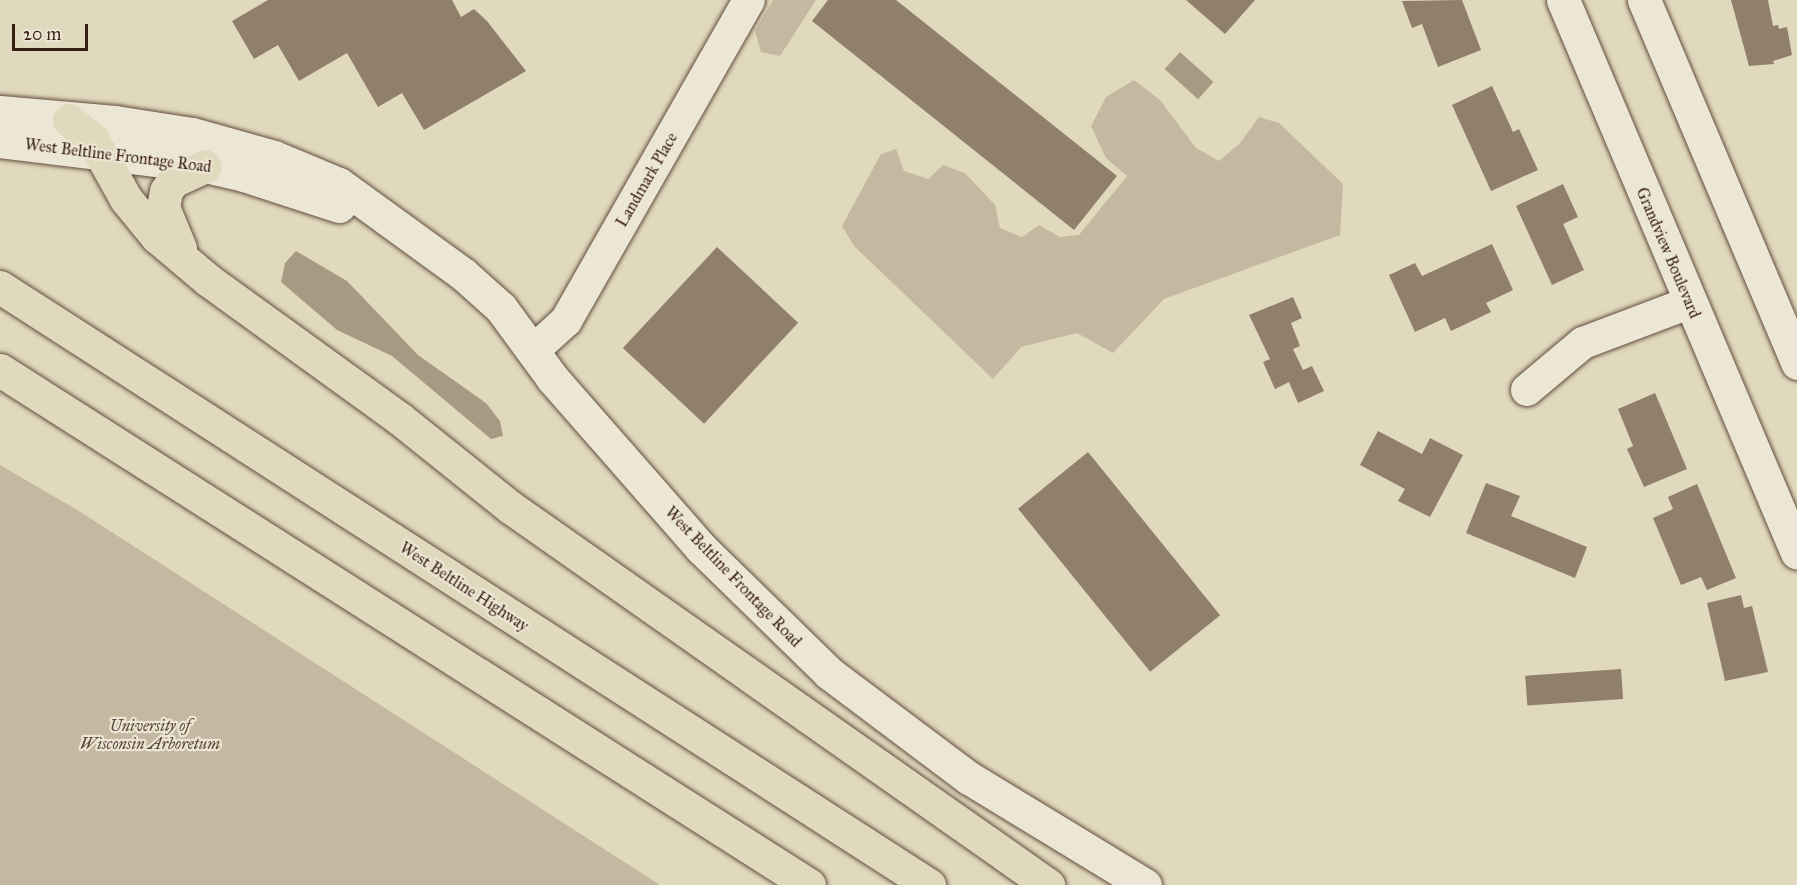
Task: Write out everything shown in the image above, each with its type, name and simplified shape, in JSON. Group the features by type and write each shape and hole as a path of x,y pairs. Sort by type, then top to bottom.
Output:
{"highway":[{"path":"69,120 102,152 126,199 157,237 400,418 510,507 1048,885"},
{"path":"184,258 163,207 173,181 205,166"},
{"name":"West Beltline Highway","path":"0,287 929,885"},
{"path":"0,370 809,885"},
{"path":"0,383 136,457"}],"street":[{"name":"Landmark Place","path":"533,351 566,321 749,0"},
{"name":"Grandview Boulevard","path":"1563,0 1689,303 1787,500 1797,553"},
{"path":"1644,0 1797,363"},
{"name":"West Beltline Frontage Road","path":"0,112 69,120 115,122 192,134 274,157 339,184 463,274 501,308 533,351 700,548 829,673 969,778 1144,885"},
{"name":"West Beltline Frontage Road","path":"0,141 205,166 264,181 334,206 374,210"},
{"path":"1527,390 1583,343 1689,303"}],"green space":[{"path":"773,0 816,0 780,56 761,52 755,31"},
{"path":"1134,80 1160,100 1196,148 1219,161 1240,143 1259,117 1279,123 1343,184 1340,235 1164,299 1113,353 1077,333 1021,347 993,379 854,246 842,226 881,154 896,149 904,171 928,179 943,165 965,173 995,205 1000,228 1022,237 1039,225 1060,237 1079,235 1127,176 1106,158 1091,126 1106,97"},
{"name":"University of Wisconsin Arboretum","path":"0,465 79,511 660,885 0,885"}],"shaded area":[{"path":"1180,52 1213,82 1198,99 1165,69"},
{"path":"296,251 347,281 418,355 486,403 500,421 503,436 491,439 392,356 337,330 281,282 285,263"}],"building":[{"path":"268,0 452,0 461,17 474,9 487,21 526,71 424,130 402,93 378,107 347,53 299,81 278,45 254,59 232,21"},
{"path":"828,0 896,0 1117,176 1074,230 812,21"},
{"path":"1186,0 1255,0 1225,34"},
{"path":"1462,0 1481,50 1438,67 1422,24 1412,28 1402,1"},
{"path":"1731,0 1768,0 1773,26 1778,25 1779,29 1787,27 1792,55 1773,61 1774,64 1749,66"},
{"path":"1492,86 1513,132 1519,129 1538,170 1491,191 1452,105"},
{"path":"1563,184 1578,217 1563,224 1584,270 1552,285 1516,206"},
{"path":"1492,244 1513,290 1486,303 1491,312 1451,331 1445,318 1415,332 1389,275 1415,263 1422,276"},
{"path":"717,247 798,323 704,424 623,348"},
{"path":"1293,297 1302,318 1291,323 1300,346 1293,349 1303,370 1312,366 1324,391 1298,403 1289,382 1275,389 1263,362 1270,359 1249,315"},
{"path":"1655,393 1687,469 1644,487 1627,449 1633,446 1618,409"},
{"path":"1378,431 1422,454 1430,438 1463,455 1430,517 1398,501 1405,489 1360,465"},
{"path":"1088,452 1220,615 1150,672 1018,509"},
{"path":"1486,483 1520,496 1511,516 1587,547 1575,578 1466,533"},
{"path":"1697,484 1736,578 1707,590 1701,577 1681,585 1653,518 1673,509 1668,497"},
{"path":"1741,595 1744,608 1752,606 1768,672 1725,681 1707,603"},
{"path":"1621,669 1623,699 1527,706 1525,676"}]}
